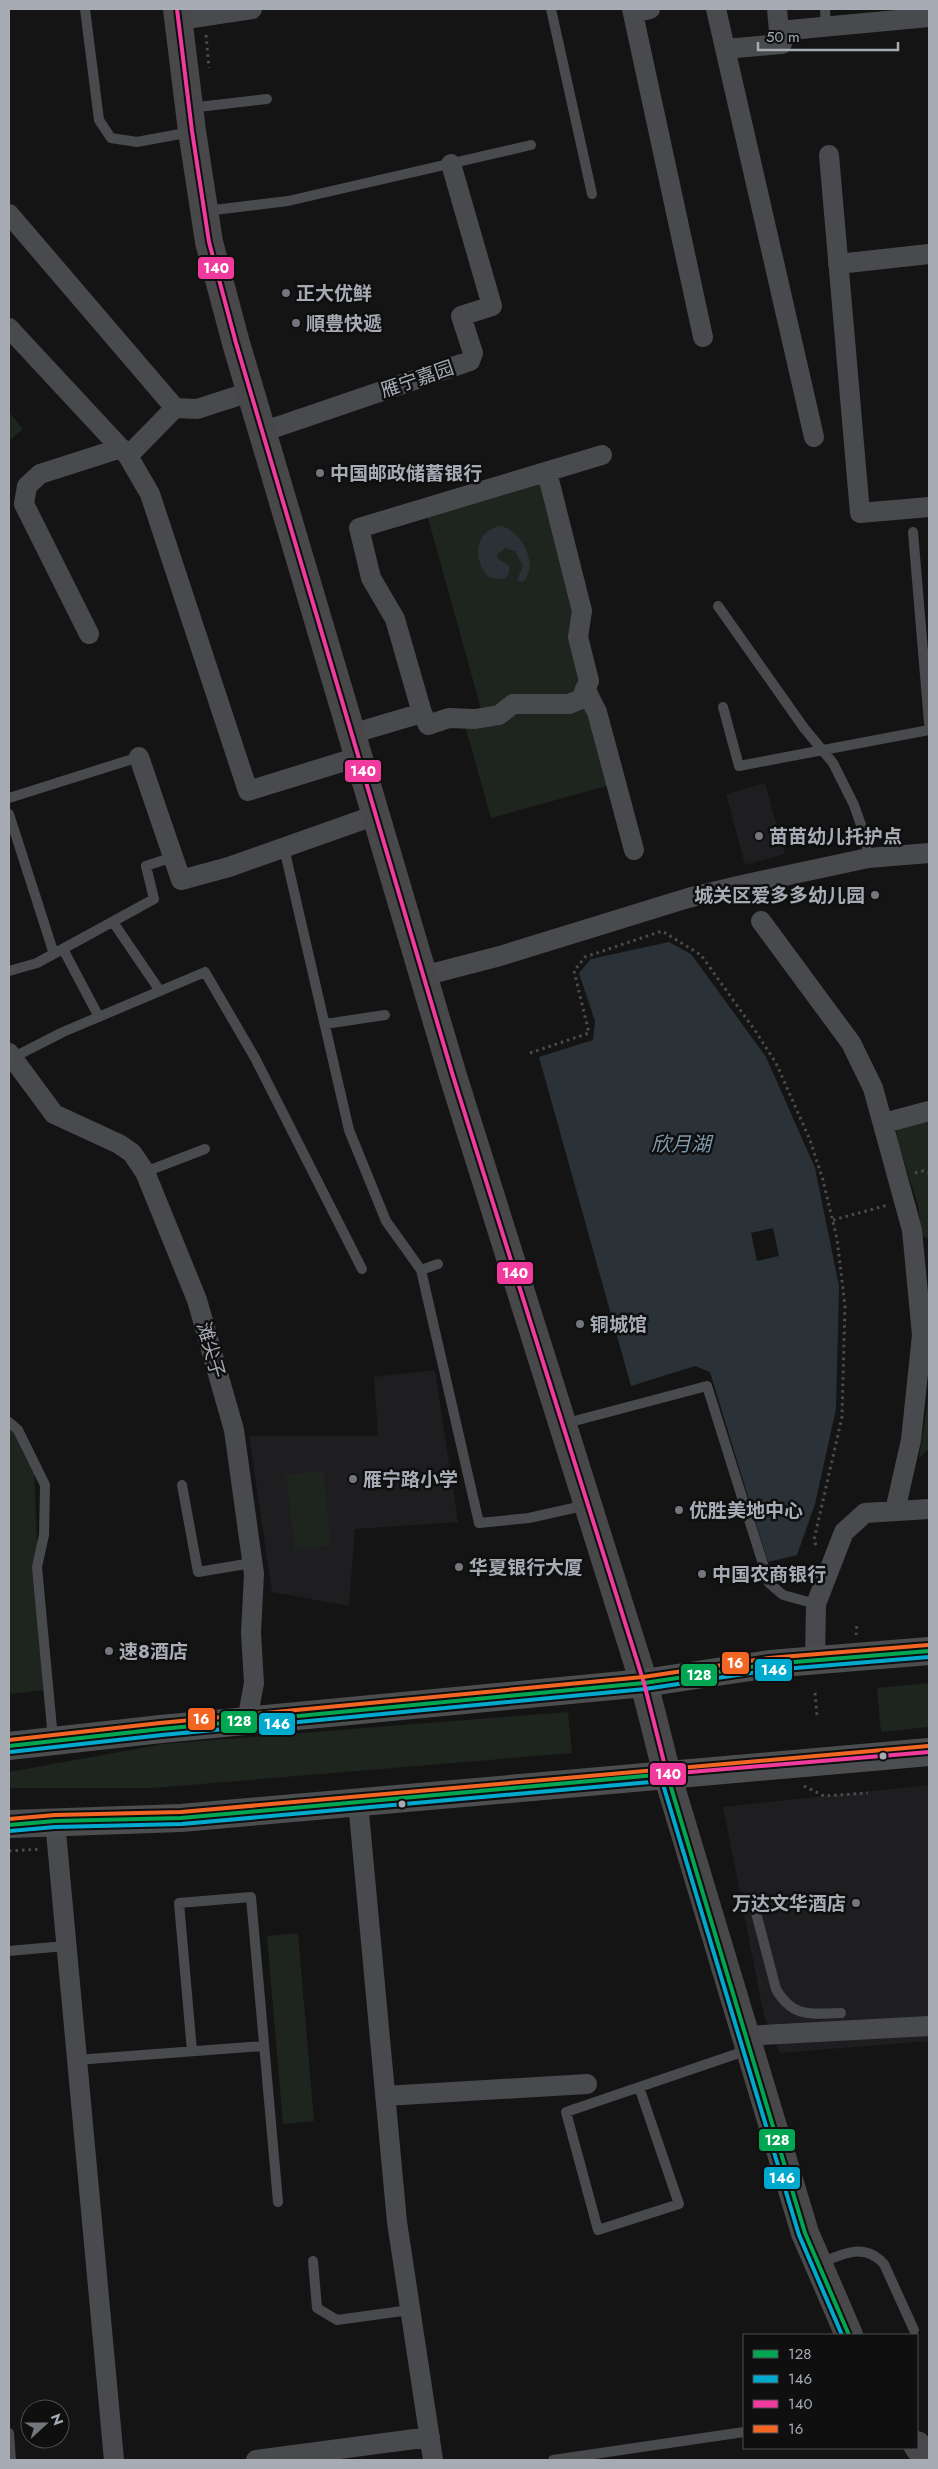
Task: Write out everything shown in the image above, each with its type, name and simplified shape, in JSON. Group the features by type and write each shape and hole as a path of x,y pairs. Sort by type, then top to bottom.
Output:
{"main road":[{"path":"178,14 190,120 209,242 250,392 423,976 426,1004 500,1246 562,1425 644,1683 667,1774 805,2233 849,2334"},
{"path":"9,1746 644,1683 770,1664 929,1651"},
{"path":"9,1825 55,1821 181,1818 929,1752"},
{"path":"918,2446 928,2460"}],"street":[{"path":"178,14 252,9"},
{"path":"716,9 814,437"},
{"path":"725,49 782,44 777,9"},
{"path":"639,10 703,337"},
{"path":"779,31 826,18 929,17"},
{"path":"829,155 860,512 929,507"},
{"name":"雁宁嘉园","path":"262,432 470,362 473,353 461,316 492,306 451,164"},
{"path":"9,214 174,408 197,410 250,392"},
{"path":"838,264 929,254"},
{"path":"9,328 124,452 150,494 248,791 355,745 422,713"},
{"path":"89,634 24,504 27,486 40,474 124,452 174,408"},
{"path":"547,472 582,611 578,637 589,681 581,699 569,704 513,704 499,715 475,719 449,718 428,725 422,713 395,619 371,578 359,528 602,455"},
{"path":"585,689 597,712 634,850"},
{"path":"138,757 181,880 229,867 376,816"},
{"path":"423,976 500,956 688,898 803,870 868,858 929,853"},
{"path":"761,921 851,1043 873,1088 912,1230 922,1335 911,1440 895,1511"},
{"name":"滩尖子","path":"11,1055 54,1114 118,1144 132,1153 146,1172 197,1300 234,1430 252,1563 254,1683 247,1721"},
{"path":"884,1123 929,1111"},
{"path":"815,1660 816,1604 844,1532 865,1513 929,1509"},
{"path":"358,1802 397,2222 433,2460"},
{"path":"55,1821 65,1946 114,2460"},
{"path":"747,2043 929,2026"},
{"path":"386,2096 587,2084"},
{"path":"256,2460 356,2454 430,2437"}],"lane":[{"path":"85,9 99,120 111,138 137,142 190,120 267,100"},
{"path":"551,9 592,194"},
{"path":"205,211 288,201 531,145"},
{"path":"913,532 929,723"},
{"path":"718,606 833,763 854,805 866,839 868,858"},
{"path":"723,707 739,766 929,730"},
{"path":"9,798 138,757"},
{"path":"9,814 58,951 99,1017"},
{"path":"284,848 349,1130 386,1221 420,1270 479,1523 529,1518 587,1505"},
{"path":"9,971 38,963 154,899 146,866 173,857"},
{"path":"113,922 160,991"},
{"path":"11,1055 205,972 255,1058 362,1269"},
{"path":"325,1024 385,1015"},
{"path":"146,1172 205,1149"},
{"path":"420,1270 438,1264"},
{"path":"562,1425 707,1386 769,1583 783,1595 816,1604"},
{"path":"9,1422 18,1430 45,1485 44,1534 37,1567 53,1741"},
{"path":"182,1484 198,1572 252,1563"},
{"path":"192,2051 179,1903 251,1898 278,2202"},
{"path":"754,1905 776,1990 782,2000 792,2009 803,2013 841,2013"},
{"path":"9,1951 65,1946"},
{"path":"639,2087 679,2204 598,2230 566,2112 639,2087 747,2043"},
{"path":"76,2060 264,2046"},
{"path":"818,2264 852,2251 870,2252 878,2257 884,2264 914,2330"},
{"path":"313,2262 317,2308 337,2320 410,2310"},
{"path":"553,2460 743,2432"},
{"path":"9,2433 11,2460"}],"path":[{"path":"530,1053 589,1033 574,971 585,957 662,931 701,955 776,1063 810,1140 823,1180 837,1239 845,1306 842,1416 814,1540"},
{"path":"833,1220 904,1201"},
{"path":"815,1693 817,1715"}],"shaded area":[{"path":"9,412 23,429 9,441"},
{"path":"539,479 606,717 614,784 491,818 462,715 481,709 426,511"},
{"name":"苗苗幼儿托护点","path":"765,783 785,854 745,865 726,794"},
{"path":"929,1120 929,1239 922,1236 918,1205 896,1136 897,1129"},
{"name":"雁宁路小学","path":"435,1370 458,1522 355,1529 349,1606 272,1592 249,1436 378,1436 374,1377"},
{"path":"929,1393 929,1449 919,1458"},
{"path":"9,1418 34,1469 43,1690 9,1694"},
{"path":"323,1471 331,1545 295,1550 286,1475"},
{"path":"929,1683 929,1727 881,1732 877,1688"},
{"path":"568,1712 572,1753 153,1788 9,1788 9,1772 164,1744"},
{"path":"929,1785 929,2041 780,2053 764,2016 723,1807"},
{"path":"298,1933 314,2121 283,2124 267,1936"}],"water":[{"path":"501,526 515,534 526,549 530,567 528,575 523,582 517,580 523,566 515,551 505,548 497,555 498,559 509,566 509,574 504,579 490,578 480,564 478,556 481,540 492,529"},
{"name":"欣月湖","path":"669,942 691,954 766,1057 815,1168 839,1286 836,1409 815,1504 797,1555 768,1562 710,1372 695,1366 631,1386 539,1057 593,1040 595,1021 579,973 591,959","holes":["773,1228 779,1256 757,1261 751,1233"]}],"transit line":[{"name":"140","path":"177,9 192,131 209,242 236,343 453,1076 644,1683 667,1774 929,1752"},
{"name":"16","path":"9,1740 160,1723 643,1677 769,1658 928,1645"},
{"name":"128","path":"9,1746 161,1729 644,1683 770,1664 929,1651"},
{"name":"146","path":"10,1752 162,1735 645,1689 771,1670 929,1657"},
{"name":"16","path":"9,1819 55,1815 181,1812 928,1746"},
{"name":"128","path":"9,1825 55,1821 181,1818 667,1774 805,2233 849,2334"},
{"name":"146","path":"10,1831 55,1827 182,1824 662,1781 799,2235 842,2334"}],"place":[{"name":"正大优鲜","path":"286,293"},
{"name":"順豊快遞","path":"296,323"},
{"name":"中国邮政储蓄银行","path":"320,473"},
{"name":"苗苗幼儿托护点","path":"759,836"},
{"name":"城关区爱多多幼儿园","path":"875,895"},
{"name":"铜城馆","path":"580,1324"},
{"name":"雁宁路小学","path":"353,1479"},
{"name":"优胜美地中心","path":"679,1510"},
{"name":"华夏银行大厦","path":"459,1567"},
{"name":"中国农商银行","path":"702,1574"},
{"name":"速8酒店","path":"109,1651"},
{"name":"万达文华酒店","path":"856,1903"}]}
